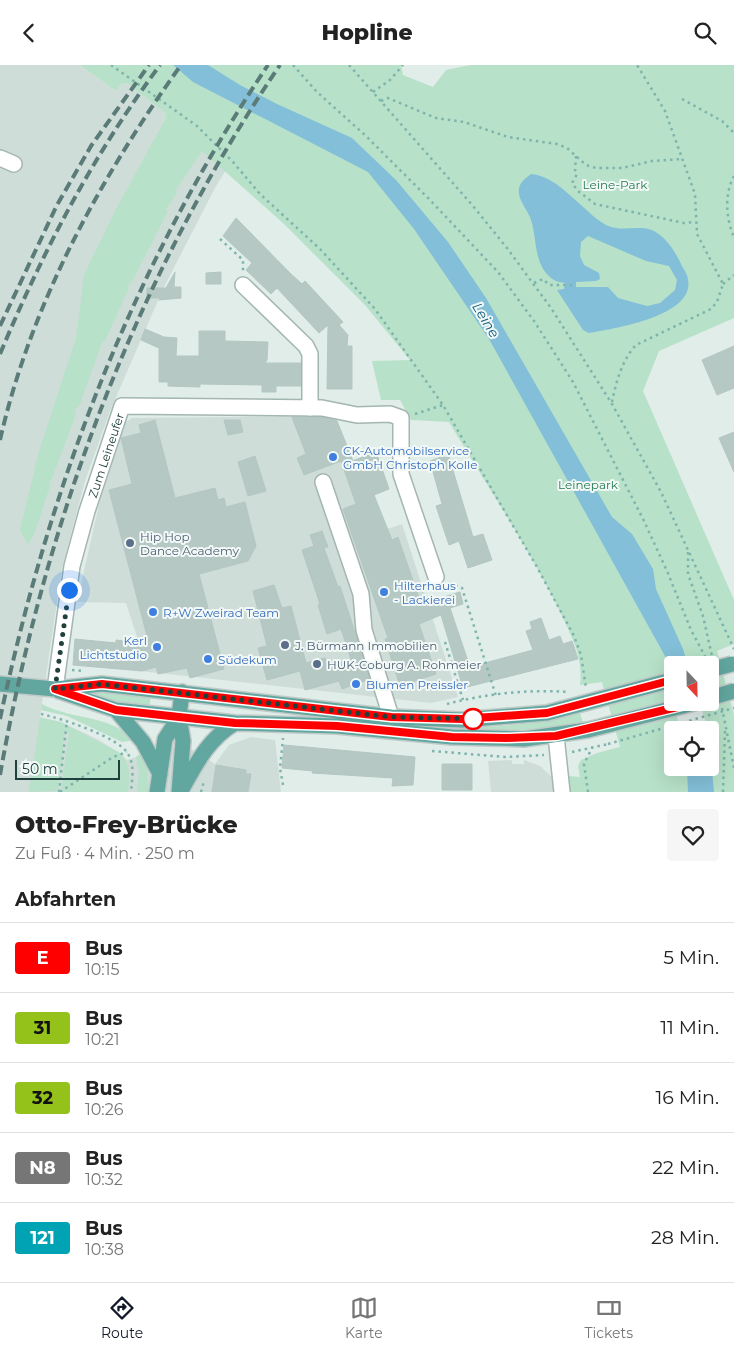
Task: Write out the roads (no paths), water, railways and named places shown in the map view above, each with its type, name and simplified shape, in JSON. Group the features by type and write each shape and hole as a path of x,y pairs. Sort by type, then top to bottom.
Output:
{"main road":[{"path":"719,663 733,659"},
{"path":"0,684 55,689 102,684 391,717 462,719 547,713 592,694 664,681"},
{"path":"55,689 116,710 235,723 337,726 452,737 524,739 556,736 664,711"},
{"path":"719,700 734,691"},
{"path":"180,792 183,741 179,717 182,692"},
{"path":"116,710 143,742 160,774"},
{"path":"157,792 166,739 179,717"},
{"path":"180,792 206,747 219,732 235,723"}],"street":[{"path":"243,285 306,346 310,354 310,408"},
{"name":"Zum Leineufer","path":"55,689 72,566 87,511 122,406 310,408 357,415 390,414 401,418 401,474 436,577"},
{"path":"323,482 361,594 364,630 391,717"},
{"path":"556,736 562,792"}],"water":[{"name":"Leine","path":"173,65 208,65 240,85 277,104 352,138 396,180 448,242 486,298 612,517 632,534 653,569 656,589 685,656 665,656 489,339 414,229 368,172 193,82"},
{"path":"531,174 551,181 606,225 618,228 648,229 663,238 674,251 688,278 687,292 679,303 666,312 633,324 589,333 583,330 557,290 564,289 565,283 555,281 547,274 539,259 530,217 519,192 521,183","holes":["588,236 646,261 669,266 677,280 675,290 660,303 647,306 618,298 608,287 576,287 576,282 600,279 599,273 584,265 580,256 581,242"]},
{"path":"687,776 713,776 714,792 688,792"}],"railway":[{"path":"0,326 57,205 91,146 149,65"},
{"path":"0,354 34,277 71,205 112,134 160,65"},
{"path":"0,440 13,389 30,340 72,244 96,197 123,152 181,65"},
{"path":"0,719 20,631 44,546 71,461 102,379 137,298 176,219 220,141 268,65"},
{"path":"0,775 19,681 42,587 70,495 102,405 140,317 181,230 228,146 280,65"}],"place":[{"name":"CK-Automobilservice GmbH Christoph Kolle","path":"333,457"},
{"name":"Hip Hop Dance Academy","path":"130,543"},
{"name":"Hilterhaus - Lackierei","path":"384,592"},
{"name":"R+W Zweirad Team","path":"153,612"},
{"name":"J. Bürmann Immobilien","path":"285,645"},
{"name":"Kerl Lichtstudio","path":"157,647"},
{"name":"Südekum","path":"208,659"},
{"name":"HUK-Coburg A. Rohmeier","path":"317,664"},
{"name":"Blumen Preissler","path":"356,684"}],"park label":[{"name":"Leine-Park","path":"615,184"},
{"name":"Leinepark","path":"588,484"}]}
